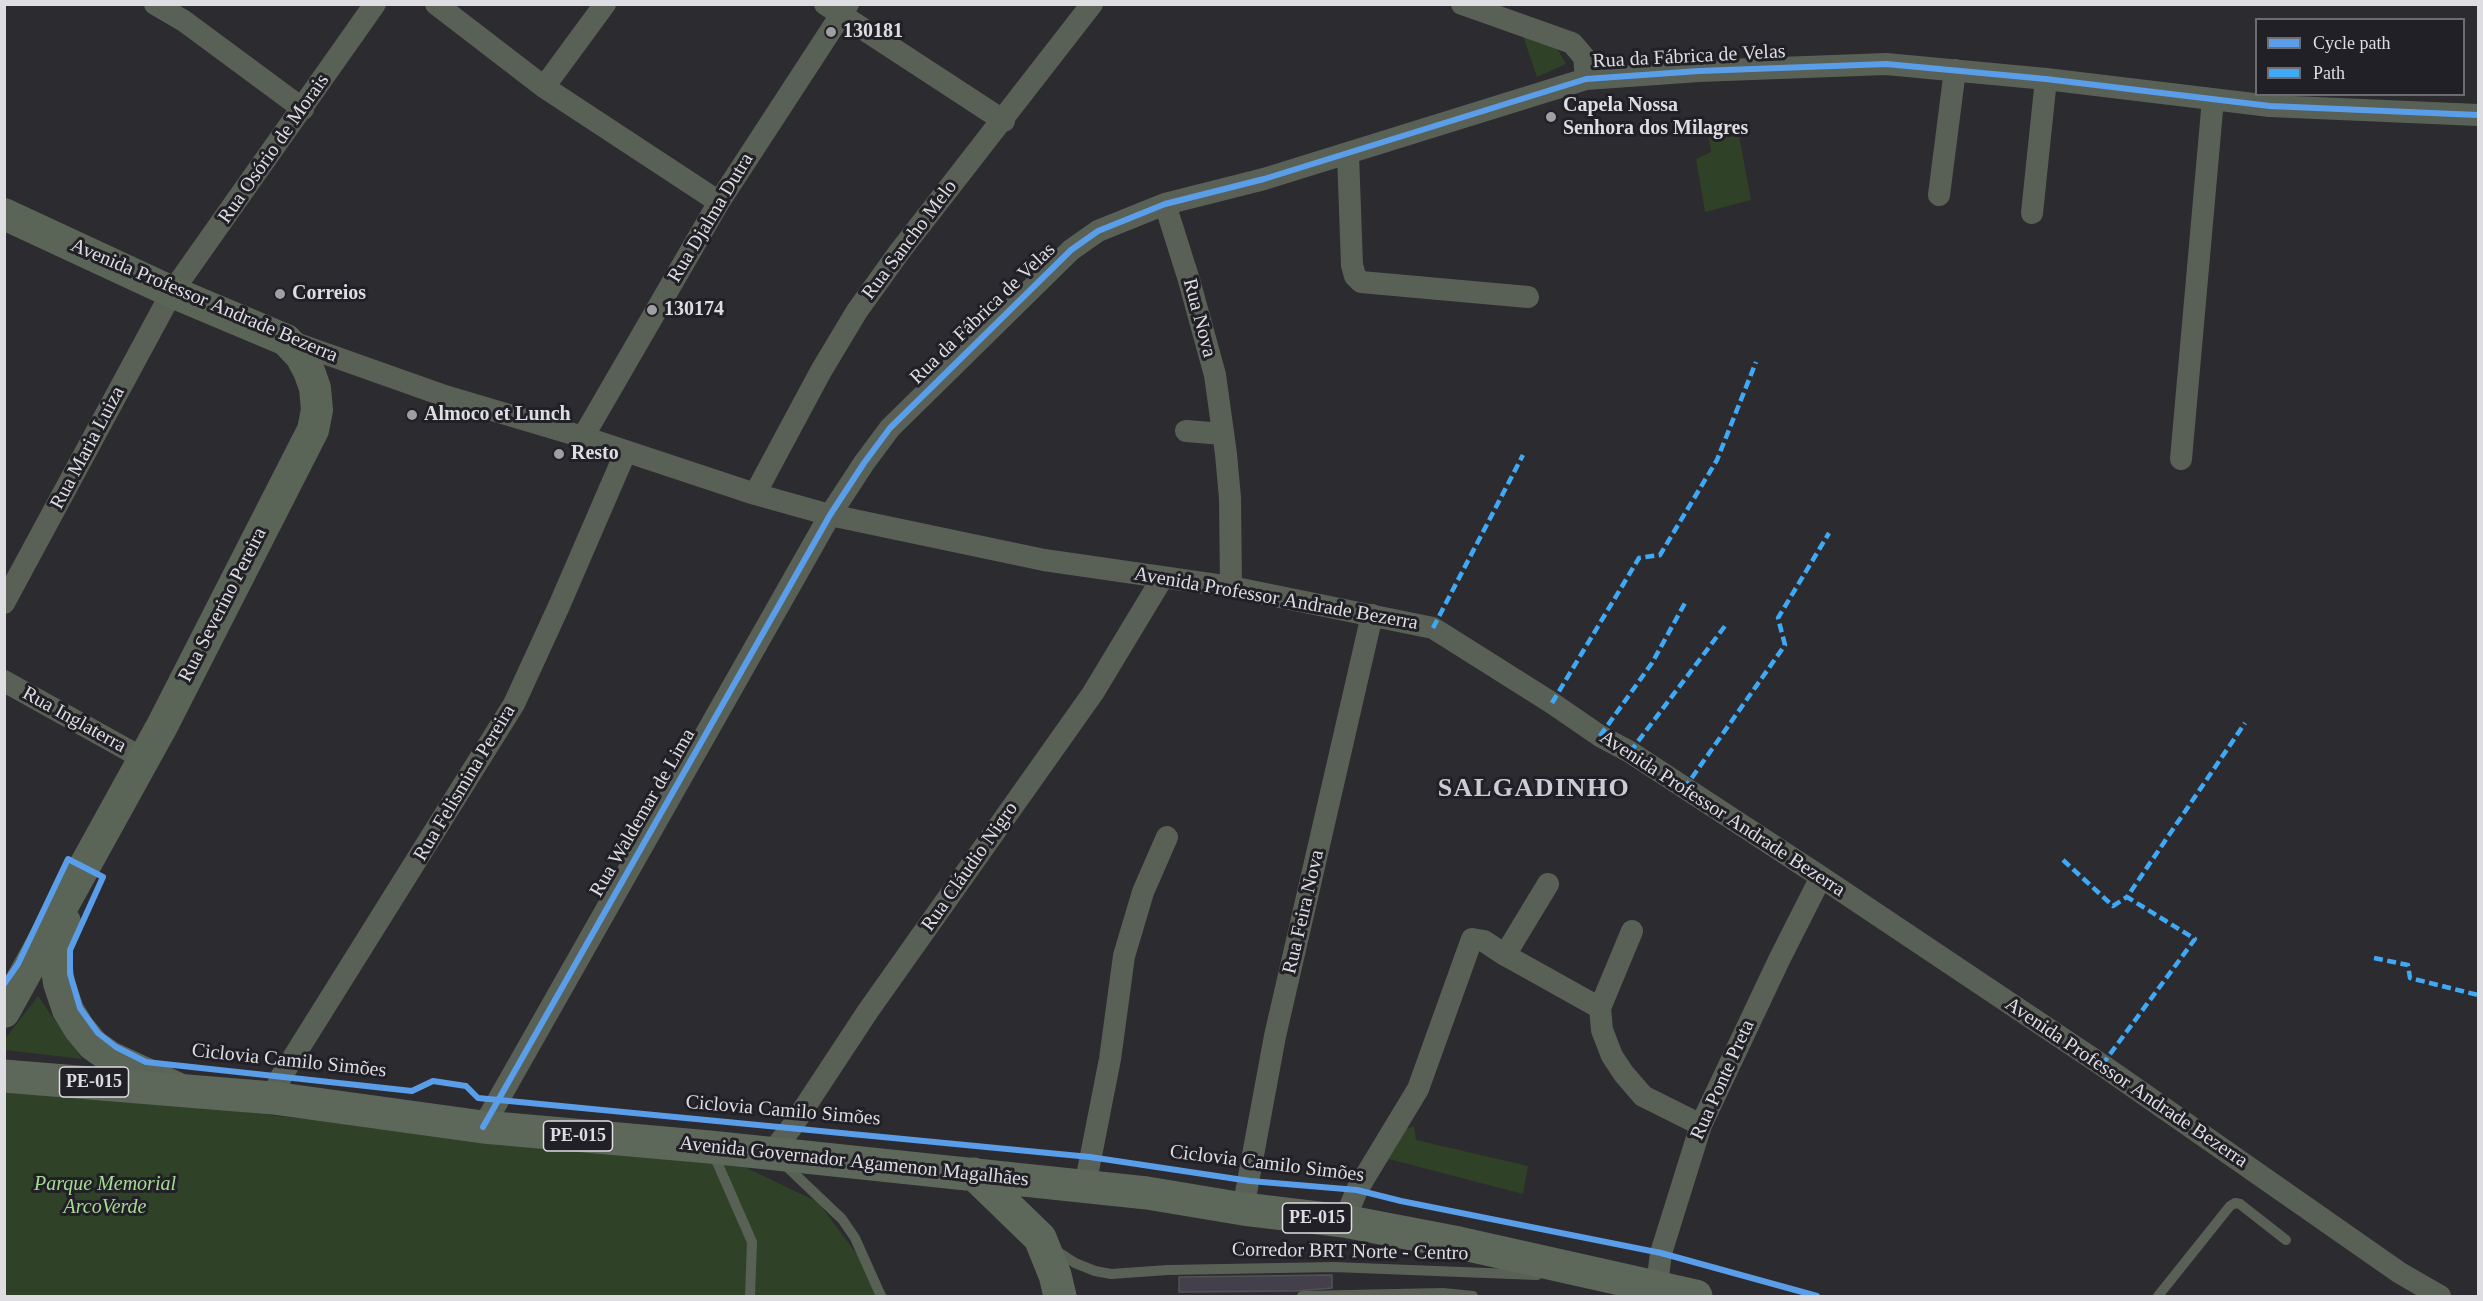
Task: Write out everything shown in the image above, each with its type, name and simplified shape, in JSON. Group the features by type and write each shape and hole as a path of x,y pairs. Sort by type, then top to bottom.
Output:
{"highway":[{"name":"Avenida Governador Agamenon Magalhães","path":"4,1076 273,1098 483,1127 771,1153 1147,1193 1243,1209 1344,1221 1459,1243 1660,1292 1696,1296"},
{"path":"974,1174 1040,1238 1055,1275 1060,1296"}],"main road":[{"name":"Avenida Professor Andrade Bezerra","path":"4,214 172,292 286,340"},
{"name":"Rua Severino Pereira","path":"4,1012 144,759 313,430 317,410 315,388 301,356 286,340"},
{"name":"Rua Severino Pereira","path":"85,868 57,942 56,962 59,984 68,1010 93,1045 110,1057 183,1090"}],"street":[{"path":"155,4 184,21 303,109"},
{"name":"Rua Osório de Morais","path":"172,292 375,4"},
{"path":"436,4 544,87 719,202"},
{"path":"544,87 605,4"},
{"name":"Rua Sancho Melo","path":"755,494 856,311 1092,4"},
{"path":"1462,4 1572,43 1584,57 1586,79"},
{"path":"838,8 1004,121"},
{"name":"Rua Djalma Dutra","path":"583,437 719,202 838,8"},
{"name":"Rua da Fábrica de Velas","path":"830,514 890,428 1071,250 1098,231 1165,204 1264,179 1586,79 1699,71 1886,64 2046,79 2270,106 2478,115"},
{"path":"1939,195 1955,70"},
{"path":"2032,213 2046,79"},
{"path":"2181,459 2213,99"},
{"path":"1348,154 1352,265 1355,276 1361,282 1528,297"},
{"name":"Rua Nova","path":"1165,204 1215,375 1230,498 1231,587"},
{"name":"Rua Maria Luiza","path":"4,603 172,292"},
{"name":"Avenida Professor Andrade Bezerra","path":"286,340 445,396 583,437 755,494 830,514 1044,560 1231,587 1433,628 1600,736 1630,752 1821,877 2102,1065 2400,1273 2440,1296"},
{"path":"1186,431 1223,434"},
{"name":"Rua Felismina Pereira","path":"273,1098 281,1077 514,704 626,452"},
{"name":"Rua Waldemar de Lima","path":"483,1127 830,514"},
{"name":"Rua Cláudio Nigro","path":"771,1153 791,1128 868,1011 1093,693 1163,577"},
{"name":"Rua Feira Nova","path":"1243,1209 1275,1036 1372,615"},
{"name":"Rua Inglaterra","path":"5,684 144,759"},
{"path":"1085,1186 1110,1059 1124,956 1143,892 1167,837"},
{"name":"Rua Ponte Preta","path":"1660,1292 1661,1253 1701,1125 1740,1040 1821,877"},
{"path":"1505,955 1548,884"},
{"path":"1632,931 1600,1008 1602,1030 1612,1056 1642,1096 1701,1125"},
{"path":"1344,1221 1357,1190 1418,1089 1469,941 1474,939 1484,941 1600,1008"}],"lane":[{"path":"710,1147 752,1242 750,1296"},
{"path":"771,1153 842,1219 855,1238 881,1296"},
{"path":"2158,1296 2230,1206 2235,1203 2240,1204 2286,1240"},
{"name":"Corredor BRT Norte - Centro","path":"1040,1238 1075,1263 1095,1271 1111,1274 1168,1270 1334,1267 1552,1276 1609,1282 1660,1292"},
{"name":"Corredor BRT Norte - Centro","path":"1302,1296 1443,1293 1473,1296"}],"green space":[{"path":"1523,36 1551,38 1566,64 1537,77"},
{"path":"1737,125 1751,200 1705,212 1696,159 1711,152 1708,133"},
{"path":"38,996 82,1059 5,1050 5,1039"},
{"name":"Parque Memorial ArcoVerde","path":"5,1084 296,1118 715,1153 818,1202 888,1296 5,1296"},
{"path":"1414,1126 1416,1140 1528,1166 1523,1194 1381,1157 1399,1132"}],"building":[{"path":"1332,1275 1332,1288 1297,1291 1179,1292 1179,1277"}],"marked path":[{"path":"1552,703 1639,558 1660,555 1717,460 1756,362"},
{"path":"1433,628 1523,455"},
{"path":"1684,789 1785,645 1778,618 1829,533"},
{"path":"1600,736 1652,663 1685,603"},
{"path":"1630,752 1725,626"},
{"path":"2102,1065 2195,939 2127,897 2245,723"},
{"path":"2063,860 2113,906 2127,897"},
{"path":"2374,958 2408,965 2410,978 2478,995"}],"cycle path":[{"path":"483,1127 830,515 864,463 890,428 1071,250 1098,231 1165,204 1264,179 1586,79 1699,71 1886,64 2046,79 2270,106 2478,115"},
{"name":"Ciclovia Camilo Simões","path":"4,984 18,964 68,859 103,877 70,950 70,974 80,1008 98,1033 116,1047 146,1062 412,1091 433,1081 466,1086 478,1098 1090,1157 1250,1181 1357,1190 1401,1201 1661,1253 1817,1296"}],"place":[{"name":"130181","path":"831,32"},
{"name":"Capela Nossa Senhora dos Milagres","path":"1551,117"},
{"name":"Correios","path":"280,294"},
{"name":"130174","path":"652,310"},
{"name":"Almoco et Lunch","path":"412,415"},
{"name":"Resto","path":"559,454"}],"district":[{"name":"SALGADINHO","path":"1534,789"}]}
